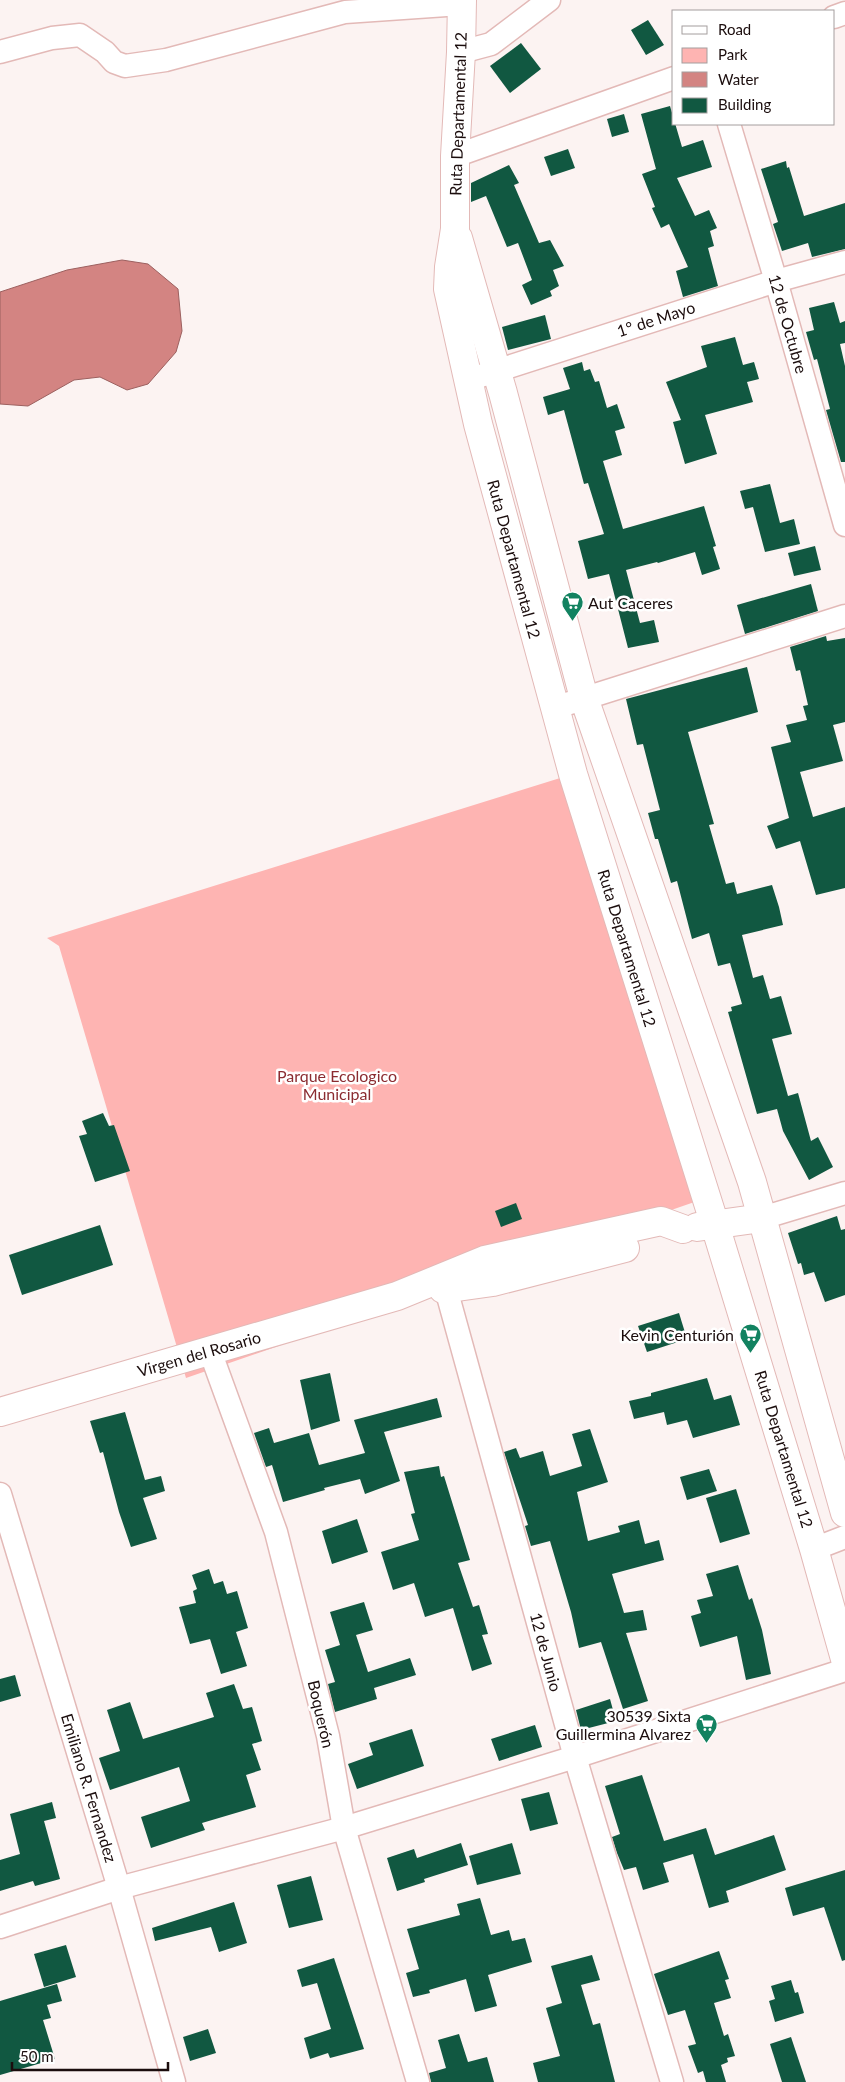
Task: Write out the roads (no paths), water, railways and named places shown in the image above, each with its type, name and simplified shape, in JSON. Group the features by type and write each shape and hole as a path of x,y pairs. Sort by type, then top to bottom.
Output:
{"main road":[{"name":"Ruta Departamental 12","path":"462,2 455,156 455,229 449,267 448,289 478,424 554,708 579,793 715,1225 814,1549 845,1659"},
{"name":"Ruta Departamental 12","path":"455,229 497,371 584,698 752,1182 845,1514"},
{"path":"715,1225 762,1218"},
{"name":"Virgen del Rosario","path":"0,1412 444,1283 485,1260 661,1221 683,1229 715,1225"}],"street":[{"path":"461,52 491,44 549,0"},
{"path":"0,52 52,38 80,35 105,52 114,62 125,66 166,60 345,12 462,2"},
{"path":"455,156 672,79"},
{"name":"12 de Octubre","path":"729,125 776,281 845,525"},
{"name":"1° de Mayo","path":"468,380 776,281 845,262"},
{"path":"554,708 845,616"},
{"path":"762,1218 845,1193"},
{"name":"12 de Junio","path":"444,1283 575,1757 672,2082"},
{"name":"Boquerón","path":"210,1351 276,1532 328,1736 344,1828 418,2082"},
{"name":"Emiliano R. Fernandez","path":"0,1494 119,1888 174,2082"},
{"path":"814,1549 845,1537"},
{"path":"0,1927 119,1888 344,1828 575,1757 845,1670"}],"water":[{"path":"122,260 148,264 178,289 182,331 176,352 148,384 127,390 100,377 74,380 28,406 0,404 0,292 67,270"}],"place":[{"name":"Aut Caceres","path":"572,622"},
{"name":"Kevin Centurión","path":"750,1354"},
{"name":"30539 Sixta Guillermina Alvarez","path":"707,1744"}],"park label":[{"name":"Parque Ecologico Municipal","path":"337,1085"}]}
